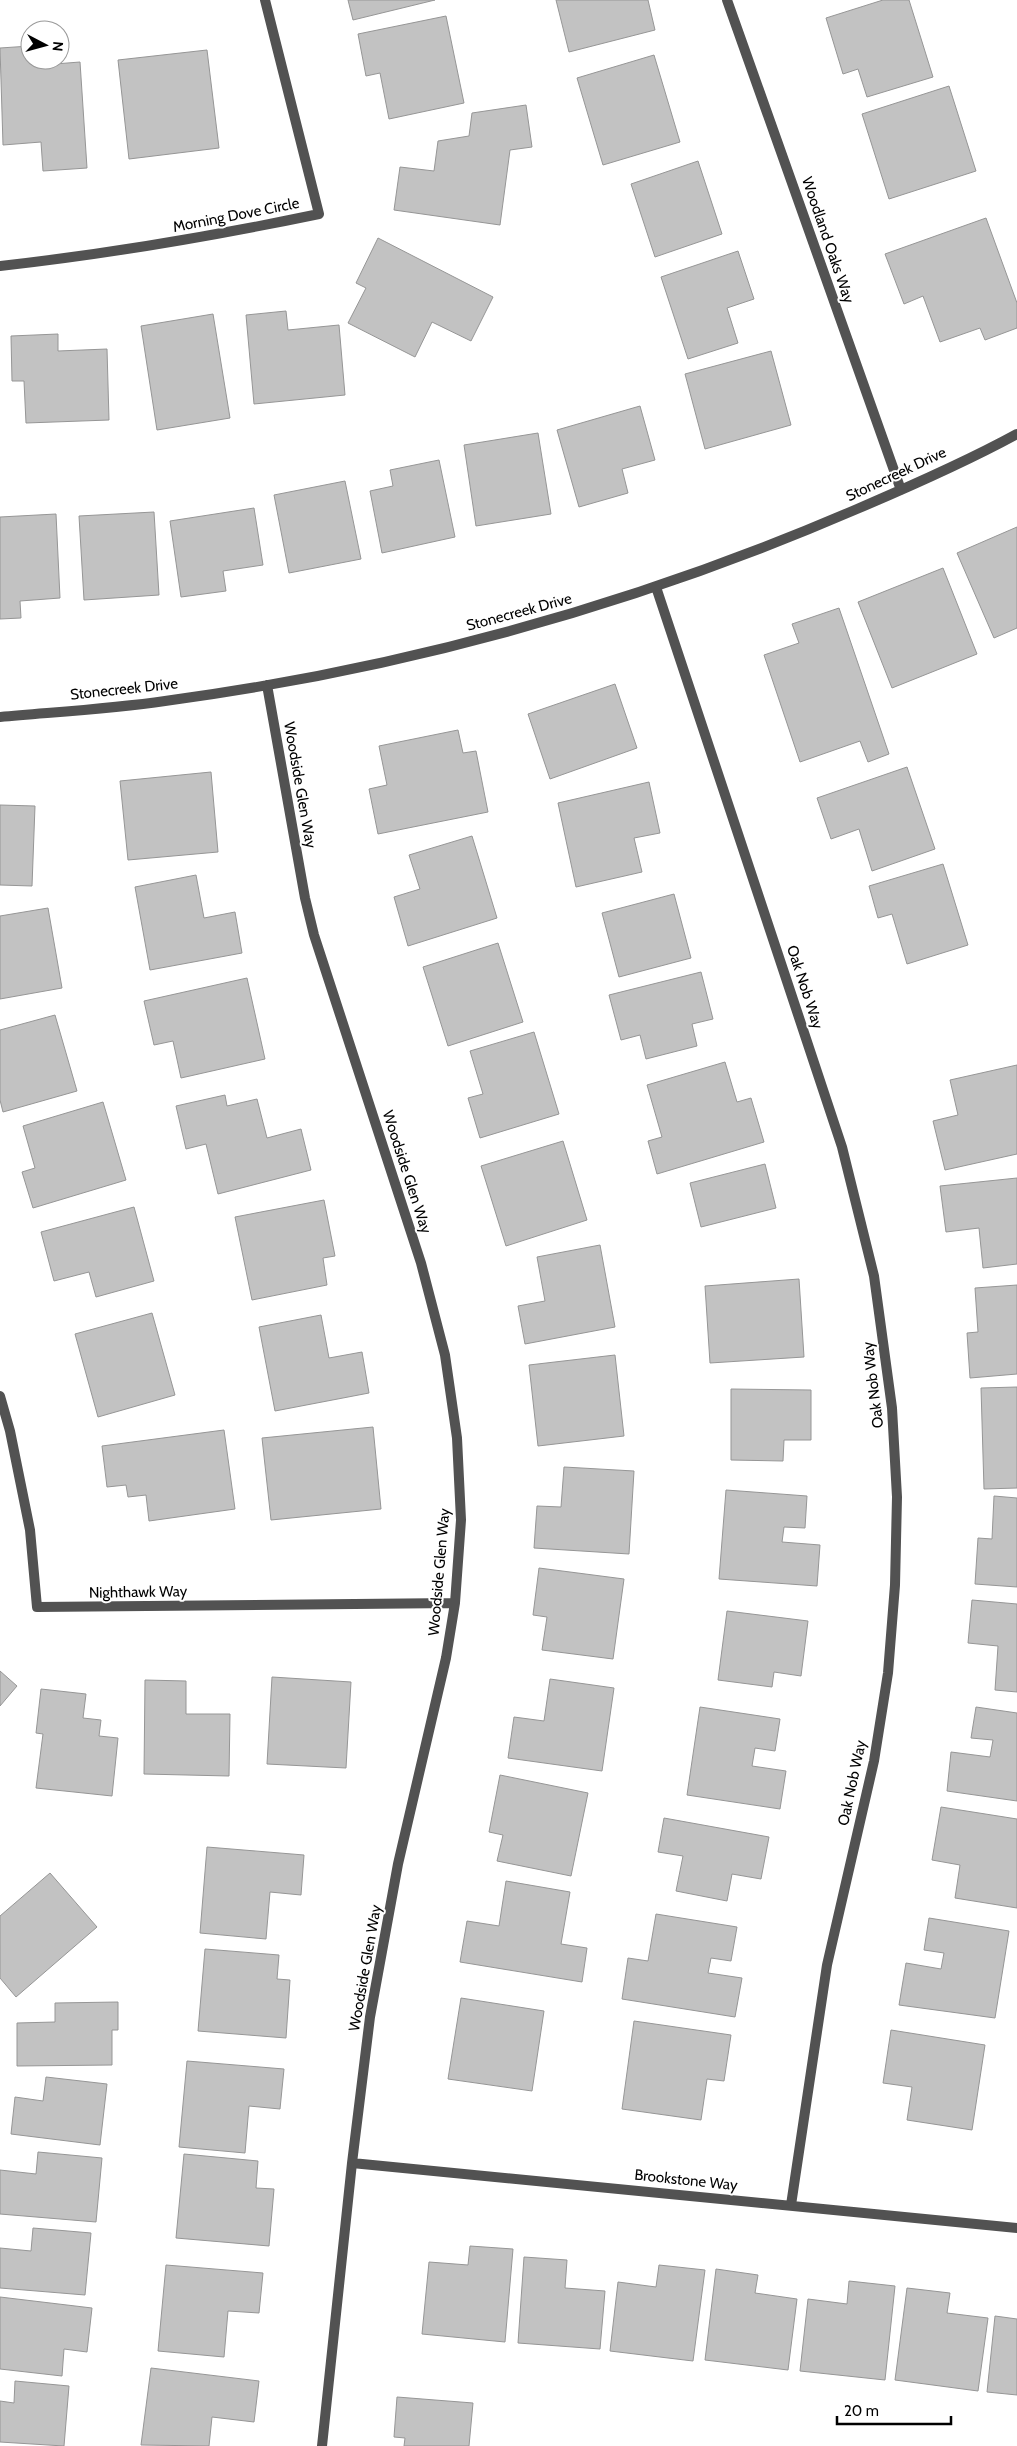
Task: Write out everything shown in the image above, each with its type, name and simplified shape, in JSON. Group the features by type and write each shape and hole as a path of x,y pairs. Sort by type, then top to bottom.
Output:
{"street":[{"name":"Morning Dove Circle","path":"0,266 84,257 193,240 319,214 264,0"},
{"name":"Woodland Oaks Way","path":"727,0 900,490"},
{"name":"Stonecreek Drive","path":"0,717 163,702 267,685 431,652 607,603 801,534 900,490 1017,434"},
{"name":"Oak Nob Way","path":"656,587 842,1146 874,1276 892,1408 897,1496 895,1585 888,1674 874,1761 827,1965 791,2205"},
{"name":"Woodside Glen Way","path":"267,685 305,898 314,935 421,1263 445,1355 457,1438 461,1520 455,1604 446,1658 398,1864 370,2017 352,2163 322,2446"},
{"name":"Nighthawk Way","path":"0,1396 10,1431 30,1530 37,1607 455,1604"},
{"name":"Brookstone Way","path":"352,2163 1017,2228"}],"building":[{"path":"348,0 435,0 353,20"},
{"path":"556,0 648,0 655,30 569,52"},
{"path":"883,0 909,0 933,77 867,97 858,69 843,74 826,18"},
{"path":"446,16 464,103 389,119 380,73 366,76 358,34"},
{"path":"20,47 20,70 70,70 70,63 80,62 87,168 43,171 41,142 3,145 0,48"},
{"path":"207,50 219,148 129,159 118,60"},
{"path":"654,55 680,142 603,165 577,78"},
{"path":"949,86 976,171 889,199 862,114"},
{"path":"526,105 532,147 510,150 500,225 394,210 400,167 434,171 438,141 469,136 472,113"},
{"path":"698,161 722,234 655,257 631,184"},
{"path":"986,218 1017,303 1017,328 985,340 980,328 940,342 923,296 904,304 885,254"},
{"path":"378,238 493,297 471,341 432,322 415,357 348,323 366,288 356,283"},
{"path":"738,251 754,299 727,308 738,343 688,359 661,277"},
{"path":"286,311 288,330 339,325 345,395 254,404 246,315"},
{"path":"213,314 230,418 157,430 141,326"},
{"path":"58,334 58,351 107,349 109,420 26,423 24,381 12,381 11,336"},
{"path":"771,351 791,425 705,449 685,374"},
{"path":"640,406 655,460 622,469 628,493 579,507 557,430"},
{"path":"538,433 551,514 476,526 464,445"},
{"path":"439,460 455,537 382,553 370,491 393,486 390,470"},
{"path":"345,481 361,559 289,573 274,495"},
{"path":"254,508 263,565 223,571 226,591 181,597 170,521"},
{"path":"154,512 159,595 84,600 79,516"},
{"path":"56,514 60,598 20,601 21,618 0,619 0,517"},
{"path":"1017,527 1017,628 994,638 957,553"},
{"path":"943,568 977,654 892,688 858,602"},
{"path":"839,608 889,754 868,762 860,741 800,762 764,655 799,643 792,624"},
{"path":"615,684 637,748 550,779 528,714"},
{"path":"458,730 463,753 476,751 488,812 378,834 369,789 387,785 379,746"},
{"path":"907,767 935,849 872,871 859,829 831,839 817,798"},
{"path":"211,772 218,852 128,860 120,781"},
{"path":"649,782 660,833 634,838 642,872 576,887 558,803"},
{"path":"0,805 35,806 32,886 0,885"},
{"path":"472,836 497,918 408,946 394,897 420,889 409,855"},
{"path":"943,864 968,945 907,964 892,914 878,918 869,886"},
{"path":"196,875 204,918 235,912 242,953 150,970 135,887"},
{"path":"674,894 691,958 619,977 602,913"},
{"path":"48,908 62,988 0,999 0,916"},
{"path":"498,943 523,1022 448,1046 423,967"},
{"path":"701,972 713,1019 692,1024 697,1046 646,1059 640,1035 621,1040 609,995"},
{"path":"247,978 265,1059 181,1078 173,1041 154,1045 144,1001"},
{"path":"55,1015 77,1091 3,1112 0,1100 0,1030"},
{"path":"534,1032 559,1114 480,1138 468,1098 483,1094 470,1051"},
{"path":"725,1062 737,1102 751,1098 764,1142 657,1174 648,1141 662,1137 647,1085"},
{"path":"1017,1065 1017,1154 945,1170 933,1121 958,1115 950,1080"},
{"path":"225,1095 227,1106 257,1099 267,1138 301,1129 311,1170 218,1194 206,1144 186,1149 176,1106"},
{"path":"103,1102 126,1180 33,1208 22,1172 35,1168 23,1126"},
{"path":"563,1141 587,1220 506,1246 481,1166"},
{"path":"765,1164 776,1208 701,1227 690,1183"},
{"path":"1017,1178 1017,1264 983,1268 979,1228 946,1232 940,1186"},
{"path":"324,1200 335,1256 323,1258 327,1285 252,1300 235,1217"},
{"path":"134,1207 154,1281 96,1297 89,1272 54,1281 41,1232"},
{"path":"600,1245 615,1327 525,1344 518,1306 545,1301 537,1257"},
{"path":"799,1279 804,1357 710,1363 705,1286"},
{"path":"1017,1285 1017,1374 970,1378 967,1333 978,1332 975,1288"},
{"path":"152,1313 175,1395 98,1417 75,1334"},
{"path":"321,1315 329,1358 362,1352 369,1393 275,1411 259,1327"},
{"path":"615,1355 624,1436 538,1446 529,1365"},
{"path":"1017,1387 1017,1488 984,1489 981,1388"},
{"path":"731,1389 811,1390 811,1440 784,1440 783,1461 731,1460"},
{"path":"373,1427 381,1509 271,1520 262,1438"},
{"path":"224,1430 235,1509 149,1521 146,1495 128,1497 126,1485 107,1487 102,1446"},
{"path":"564,1467 634,1471 629,1554 534,1548 537,1506 561,1507"},
{"path":"726,1490 807,1496 805,1528 784,1527 782,1542 820,1545 817,1586 719,1579"},
{"path":"994,1496 1017,1498 1017,1587 975,1584 978,1538 992,1539"},
{"path":"539,1568 624,1579 613,1659 542,1650 547,1617 533,1615"},
{"path":"972,1600 1017,1604 1017,1692 995,1690 998,1646 968,1643"},
{"path":"727,1611 808,1621 801,1676 774,1672 772,1687 718,1680"},
{"path":"0,1671 17,1686 0,1706"},
{"path":"272,1677 351,1682 346,1768 267,1764"},
{"path":"550,1679 614,1688 602,1771 508,1758 514,1717 544,1721"},
{"path":"145,1680 186,1681 186,1714 230,1714 229,1776 144,1774"},
{"path":"41,1689 86,1694 83,1718 101,1720 99,1736 118,1738 112,1796 36,1788 43,1734 36,1733"},
{"path":"700,1707 780,1719 775,1751 755,1748 752,1766 786,1771 780,1809 687,1795"},
{"path":"976,1707 1017,1713 1017,1801 947,1791 951,1752 990,1757 993,1740 971,1738"},
{"path":"500,1775 588,1793 571,1876 497,1861 503,1835 489,1832"},
{"path":"941,1807 1017,1819 1017,1908 955,1898 960,1865 932,1860"},
{"path":"664,1818 769,1837 761,1879 732,1874 727,1901 676,1891 683,1856 658,1852"},
{"path":"207,1847 304,1855 301,1895 270,1892 266,1939 200,1933"},
{"path":"50,1873 97,1927 16,1997 0,1978 0,1916"},
{"path":"506,1881 570,1892 561,1944 587,1948 582,1982 460,1962 467,1921 499,1926"},
{"path":"656,1914 737,1927 731,1961 711,1958 708,1973 742,1978 735,2017 622,1999 628,1958 648,1961"},
{"path":"929,1918 1009,1931 995,2018 899,2005 906,1963 941,1969 944,1953 924,1950"},
{"path":"205,1949 279,1955 277,1979 290,1980 286,2038 198,2031"},
{"path":"461,1998 544,2011 532,2091 448,2079"},
{"path":"118,2002 118,2030 112,2030 112,2065 17,2066 17,2023 55,2022 55,2003"},
{"path":"634,2021 731,2035 724,2081 707,2079 701,2120 622,2109"},
{"path":"891,2030 985,2045 972,2130 907,2120 912,2087 883,2083"},
{"path":"187,2061 284,2069 280,2109 249,2106 245,2153 179,2147"},
{"path":"46,2077 107,2084 100,2145 11,2134 15,2097 43,2101"},
{"path":"38,2152 102,2158 96,2222 0,2214 0,2170 36,2174"},
{"path":"184,2154 258,2161 256,2188 274,2189 269,2246 176,2238"},
{"path":"33,2228 91,2233 85,2295 0,2288 0,2248 31,2251"},
{"path":"470,2246 513,2249 505,2342 422,2334 429,2262 468,2265"},
{"path":"524,2257 567,2260 565,2288 605,2291 600,2349 518,2343"},
{"path":"166,2265 263,2273 259,2313 228,2311 224,2357 158,2351"},
{"path":"659,2265 705,2270 693,2361 610,2351 618,2282 656,2287"},
{"path":"716,2269 758,2275 755,2293 797,2299 788,2370 705,2360"},
{"path":"849,2281 895,2286 885,2380 800,2371 808,2299 847,2304"},
{"path":"907,2288 950,2293 947,2313 988,2318 978,2391 895,2380"},
{"path":"0,2297 92,2308 87,2352 64,2349 62,2376 0,2369"},
{"path":"995,2316 1017,2319 1017,2395 987,2392"},
{"path":"151,2368 259,2381 254,2422 212,2417 209,2446 141,2445"},
{"path":"15,2381 69,2386 64,2446 0,2442 0,2401 14,2403"},
{"path":"397,2397 473,2403 469,2446 404,2446 405,2438 394,2437"}]}
